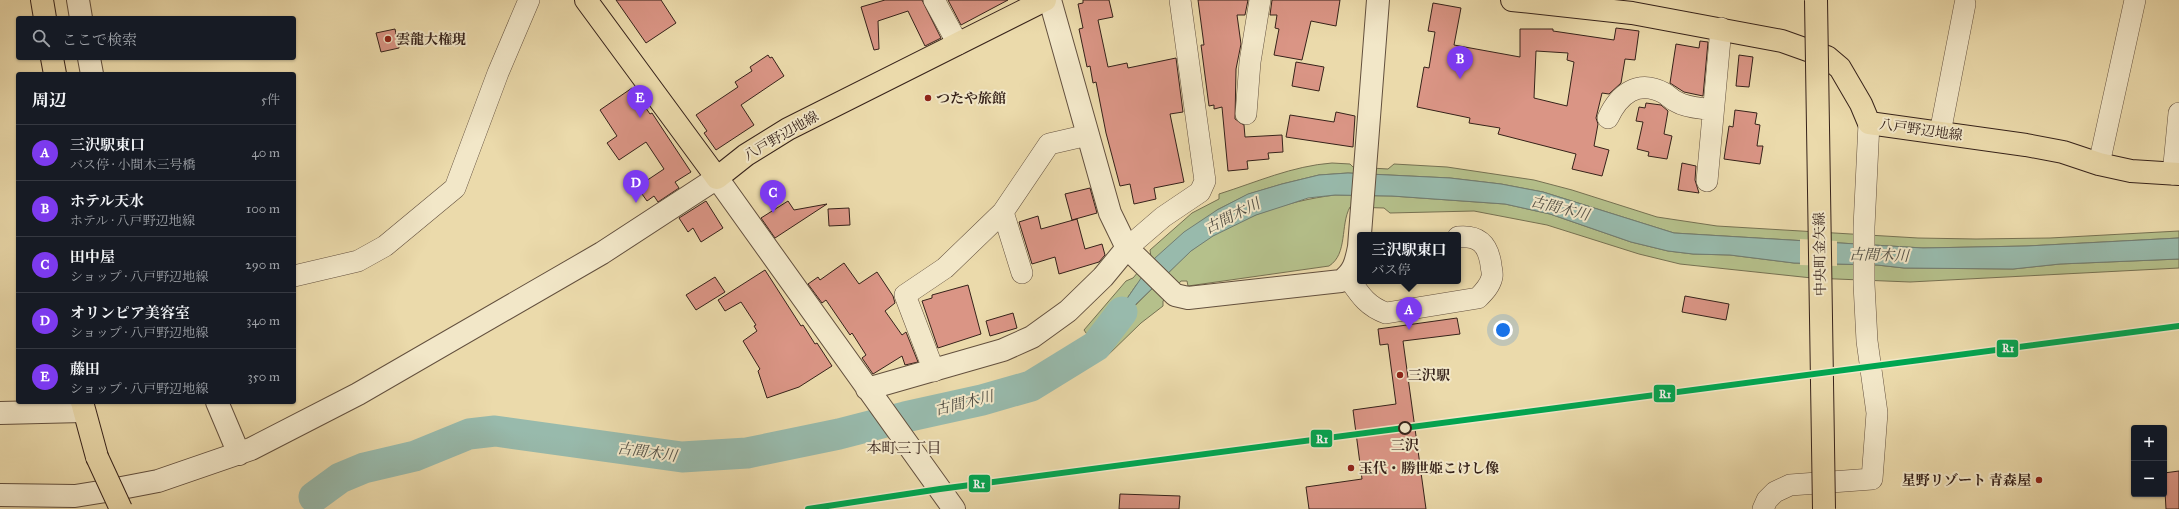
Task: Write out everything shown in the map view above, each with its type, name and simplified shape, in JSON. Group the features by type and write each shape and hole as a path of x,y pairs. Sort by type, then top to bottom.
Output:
{"main road":[{"path":"42,0 45,16"},
{"path":"586,0 717,178"},
{"name":"八戸野辺地線","path":"717,178 746,156 788,129 1045,0"},
{"name":"八戸野辺地線","path":"1512,0 1632,13 1720,28 1782,41 1828,57 1840,68 1861,104 1869,123 2048,150 2099,164 2131,170 2176,174"},
{"name":"中央町金矢線","path":"1816,0 1824,509"},
{"path":"52,60 55,72"},
{"path":"83,406 97,457 121,509"}],"street":[{"path":"78,0 81,16"},
{"path":"296,276 358,261 385,246 454,188 498,73 529,0"},
{"path":"934,0 958,44"},
{"path":"1050,0 1110,213 1131,253 1175,295 1188,298 1211,297 1341,281 1355,266 1357,256"},
{"path":"870,394 934,371 1003,350 1032,337 1068,311 1103,277 1131,253 1163,217 1200,192 1205,182 1180,0"},
{"path":"1246,114 1250,62 1260,0"},
{"path":"1360,232 1378,0"},
{"path":"2099,164 2135,0"},
{"path":"1940,133 1965,4"},
{"path":"1707,181 1720,28"},
{"path":"89,60 92,72"},
{"path":"1608,118 1615,104 1635,88 1648,88 1664,93 1678,103 1713,110"},
{"path":"2176,174 2179,113"},
{"path":"1763,509 1767,500 1775,492 1790,485 1872,479 1877,413 1867,341 1864,284 1864,237 1869,123"},
{"path":"934,371 905,295 945,268 1003,212 1049,144 1088,135"},
{"path":"0,495 75,496 106,491 158,481 238,454 385,378 602,253 717,178 870,394 954,509"},
{"path":"1003,212 1022,273"},
{"path":"1347,276 1365,302 1374,309 1386,314 1478,298 1487,288 1492,276 1489,254 1485,244 1476,238 1461,238"},
{"path":"218,404 238,454"},
{"path":"0,413 83,406"}],"green space":[{"path":"1332,163 1350,164 1353,167 1388,169 1394,164 1447,167 1534,180 1572,190 1657,217 1717,226 1918,238 1976,239 2050,238 2179,231 2179,238 2027,246 1923,248 1674,233 1543,192 1501,184 1450,178 1348,173 1319,175 1249,194 1217,210 1137,284 1126,300 1110,313 1093,343 1084,330 1126,281 1133,278 1151,257 1150,250 1192,213 1219,199 1219,194 1303,167"},
{"path":"1335,195 1392,196 1505,204 1550,214 1631,242 1668,251 1693,254 1730,255 1794,263 1877,265 1904,268 2013,269 2060,264 2179,259 2179,268 1910,282 1812,278 1680,264 1639,254 1547,225 1474,211 1390,213 1384,208 1350,207 1345,222 1339,254 1335,261 1329,266 1188,286 1187,281 1181,281 1163,301 1163,306 1141,323 1105,358 1097,348 1141,299 1192,250 1208,239 1224,229 1260,213 1298,202"}],"water":[{"path":"1348,173 1450,178 1501,184 1543,192 1674,233 1923,248 2027,246 2179,238 2179,259 2060,264 2013,269 1904,268 1877,265 1794,263 1730,255 1693,254 1668,251 1631,242 1550,214 1505,204 1392,196 1335,195 1308,198 1256,215 1213,236 1191,251 1135,305 1117,323 1097,348 1093,343 1110,313 1126,300 1155,258 1184,232 1217,210 1248,194 1282,184 1319,175"}],"pier":[{"path":"1800,239 1837,241 1837,266 1800,265"}],"building":[{"path":"616,0 661,0 676,23 646,43"},
{"path":"885,0 922,0 941,38 925,46 908,11 878,21 879,49 874,50 861,7"},
{"path":"948,0 1008,0 961,25"},
{"path":"1083,0 1109,0 1113,17 1098,20 1108,67 1127,63 1128,68 1176,58 1183,112 1170,114 1184,182 1154,188 1156,199 1134,204 1130,184 1120,186 1106,133 1096,82 1093,83 1090,66 1087,67 1079,29 1083,28 1078,4 1083,3"},
{"path":"1198,0 1248,0 1245,15 1237,15 1241,44 1236,69 1235,119 1244,125 1245,137 1282,135 1283,152 1268,153 1269,159 1247,161 1248,169 1228,171 1222,107 1214,109 1214,105 1209,106 1201,45 1204,45"},
{"path":"1272,0 1340,0 1336,26 1311,21 1302,60 1274,55 1279,29 1275,28 1277,15 1270,15"},
{"path":"1433,3 1461,8 1454,45 1520,57 1520,29 1553,29 1553,31 1614,40 1616,28 1639,31 1635,60 1625,59 1621,83 1609,94 1602,93 1596,118 1598,124 1594,146 1609,150 1602,176 1572,169 1576,154 1498,134 1500,128 1469,123 1470,118 1417,107 1424,67 1429,68 1435,32 1428,31","holes":["1536,51 1568,53 1567,60 1574,62 1567,106 1534,98"]},
{"name":"雲龍大権現","path":"395,29 399,48 381,52 376,33"},
{"path":"1700,41 1708,42 1703,96 1684,92 1670,83 1676,44 1699,48"},
{"path":"768,55 770,58 772,57 784,76 741,105 754,125 716,150 704,133 707,131 696,115 738,87 735,82 752,71 750,67"},
{"path":"1739,55 1753,57 1749,87 1736,86"},
{"path":"1296,62 1324,67 1319,91 1292,86"},
{"path":"632,88 650,114 652,113 691,172 675,182 679,188 658,202 654,196 647,201 637,187 664,169 646,142 619,160 607,143 617,136 600,110"},
{"path":"1646,103 1661,105 1668,111 1664,134 1672,136 1667,159 1648,156 1649,152 1637,149 1643,122 1636,121 1639,107 1645,108"},
{"path":"1735,110 1757,113 1755,124 1760,125 1757,146 1763,146 1760,164 1724,159 1729,126 1733,127"},
{"path":"1336,112 1355,116 1353,147 1286,137 1290,115 1334,122"},
{"path":"1682,163 1696,166 1695,180 1699,193 1678,190"},
{"path":"1090,188 1097,213 1072,220 1065,194"},
{"path":"706,201 723,228 701,242 693,228 688,232 679,218"},
{"path":"788,201 794,210 827,204 775,238 761,218"},
{"path":"849,208 850,225 829,226 828,209"},
{"path":"1038,216 1041,229 1077,219 1085,249 1102,244 1105,255 1099,262 1059,274 1055,257 1032,264 1019,222"},
{"path":"844,263 859,284 877,272 893,296 895,303 885,311 902,335 906,332 918,362 905,365 902,356 873,374 862,358 866,355 852,333 850,335 826,300 822,303 808,284 818,277 820,280"},
{"path":"765,270 801,326 803,325 815,344 817,343 832,366 799,387 767,398 758,371 760,369 743,341 757,331 754,326 756,325 741,302 725,311 718,300"},
{"path":"715,277 725,292 696,310 686,295"},
{"path":"968,285 981,334 938,348 922,301 932,298 932,295"},
{"path":"1685,296 1729,304 1726,320 1682,312"},
{"path":"1013,313 1017,328 990,336 986,321"},
{"name":"三沢駅","path":"1457,318 1460,334 1403,341 1426,509 1309,509 1306,487 1362,479 1353,410 1396,404 1388,344 1380,345 1378,329"},
{"path":"2179,471 2179,509 2166,509 2167,473"},
{"path":"1120,494 1180,496 1179,509 1119,509"}],"waterway":[{"name":"古間木川","path":"314,497 340,478 364,468 415,456 469,434 495,431 682,457 747,453 839,434 905,417 982,400 1031,386 1096,346 1122,312"}],"transit line":[{"name":"R1","path":"808,509 940,489 2179,326"}],"place":[{"name":"雲龍大権現","path":"388,39"},
{"name":"ホテル天水","path":"1460,79"},
{"name":"つたや旅館","path":"928,98"},
{"name":"藤田","path":"640,118"},
{"name":"オリンピア美容室","path":"636,203"},
{"name":"田中屋","path":"773,213"},
{"name":"三沢駅東口","path":"1409,330"},
{"name":"三沢駅","path":"1400,375"},
{"name":"三沢","path":"1405,428"},
{"name":"玉代・勝世姫こけし像","path":"1351,468"},
{"name":"星野リゾート 青森屋","path":"2039,480"}],"district":[{"name":"本町三丁目","path":"904,448"}]}
